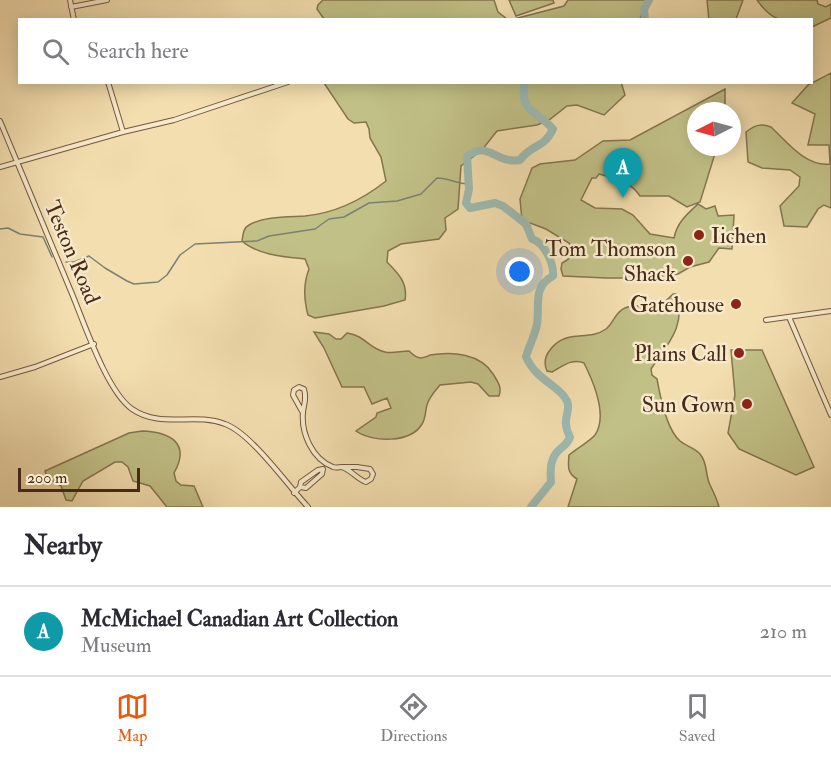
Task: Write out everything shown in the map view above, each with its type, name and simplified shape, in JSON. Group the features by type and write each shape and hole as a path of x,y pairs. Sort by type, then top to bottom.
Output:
{"street":[{"path":"70,0 74,18"},
{"path":"71,7 107,0"},
{"path":"109,84 123,132"},
{"path":"0,167 174,120 282,84"},
{"name":"Teston Road","path":"0,121 93,344 118,396 132,409 153,418 196,419 225,424 246,438 294,493"},
{"path":"766,320 831,311"},
{"path":"789,316 831,415"},
{"path":"0,377 43,364 93,344"},
{"path":"303,413 306,395 304,389 299,387 294,390 293,395 303,413 309,446 322,461 336,467 357,466 370,469 373,474 366,482 343,467"},
{"path":"308,507 294,493 300,487 306,488 321,474 327,463"}],"shaded area":[{"path":"323,0 494,0 498,12 506,18 323,18 317,9"},
{"path":"509,0 553,0 554,3 516,16"},
{"path":"568,0 645,0 640,18 518,18 564,6"},
{"path":"707,0 743,0 736,18 709,18"},
{"path":"757,0 817,0 818,4 826,7 831,4 831,18 813,27 813,18 778,18 763,8"},
{"path":"831,73 831,208 824,205 818,209 807,227 784,226 780,206 799,186 800,177 790,170 762,168 748,162 746,132 758,125 771,127 805,158 821,164 830,164 829,145 808,145 815,114 792,103 813,82"},
{"path":"325,84 622,84 625,95 604,115 577,105 567,106 549,120 537,125 497,131 482,150 461,166 458,209 445,218 446,230 439,239 401,244 388,251 387,262 404,283 405,300 315,318 308,315 306,304 305,286 309,269 305,259 264,252 242,241 246,228 255,222 269,218 305,216 338,209 358,200 386,181 381,157 370,138 366,122 354,123 348,119"},
{"path":"725,89 725,102 701,102"},
{"path":"687,109 687,156 714,156 700,202 687,207 669,196 640,196 627,184 599,174 596,178 592,178 581,200 595,208 622,209 633,215 650,234 674,238 680,224 698,204 706,209 715,206 718,216 734,215 732,249 719,248 709,262 690,267 678,274 652,277 632,275 623,278 563,276 562,263 570,257 572,252 569,243 546,229 522,220 520,199 532,168 540,164 575,160 603,141 630,140"},
{"path":"676,294 679,305 677,325 674,334 651,369 652,375 657,379 665,412 675,436 703,458 708,481 719,507 568,507 577,479 569,469 569,455 595,435 599,427 600,409 595,389 584,363 572,362 552,372 547,371 545,363 547,355 556,343 563,339 592,335 606,329 625,308 658,305"},
{"path":"314,332 329,334 336,339 341,339 347,333 363,339 379,350 391,353 409,351 419,358 448,353 466,355 488,367 500,387 499,396 489,396 478,384 471,382 440,385 429,399 425,417 417,430 401,438 391,439 363,435 356,431 376,417 377,413 391,408 387,398 372,404 364,387 342,387"},
{"path":"731,350 762,350 814,467 796,475 739,449 728,433 735,395"},
{"path":"142,431 161,434 175,441 180,454 174,473 176,481 181,485 194,486 203,507 167,507 150,486 133,481 128,467 122,462 115,462 83,481 72,501 66,500 61,486 47,478 45,471 129,433"}],"waterway":[{"path":"645,18 644,9 649,0"},
{"path":"525,84 524,100 527,106 553,129 541,144 520,160 504,159 481,150 467,156 469,189 466,203 470,208 495,203 503,206 526,224 532,239 545,249 552,266 553,276 546,280 538,297 537,324 526,357 530,365 567,401 566,425 570,437 552,460 551,482 531,507"},
{"path":"66,262 74,262 89,256 134,284 158,282 167,275 180,255 195,244 257,241 269,236 315,229 329,219 344,217 369,203 397,201 421,194 437,178 469,184"},
{"path":"0,229 8,228 20,234 43,237 52,257"}],"place":[{"name":"McMichael Canadian Art Collection","path":"623,198"},
{"name":"Iichen","path":"699,235"},
{"name":"Tom Thomson Shack","path":"688,261"},
{"name":"Gatehouse","path":"736,304"},
{"name":"Plains Call","path":"739,353"},
{"name":"Sun Gown","path":"747,404"}]}
